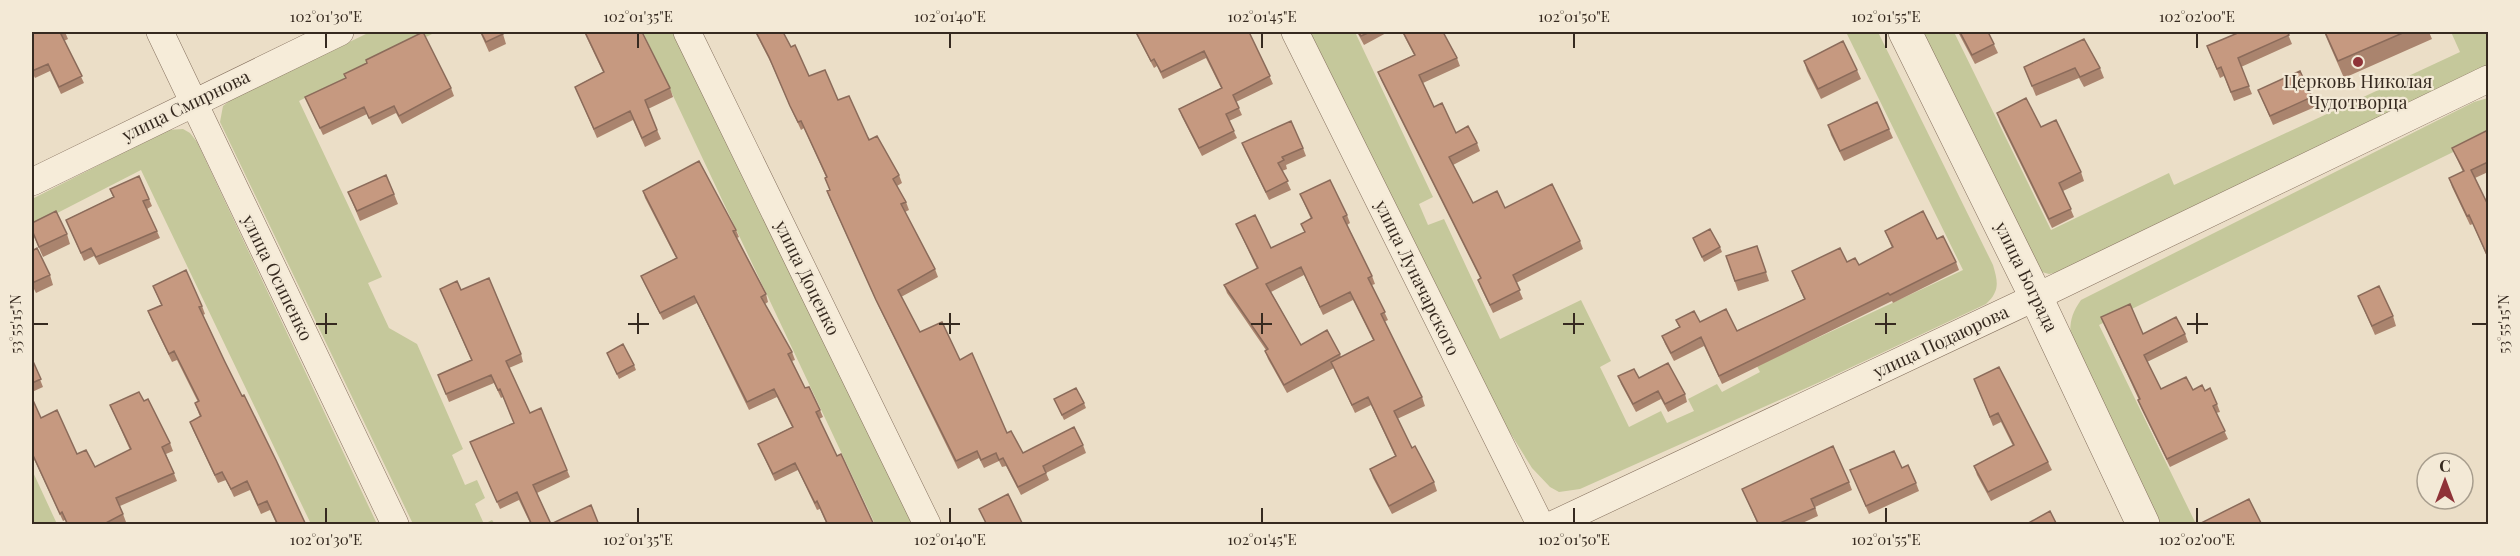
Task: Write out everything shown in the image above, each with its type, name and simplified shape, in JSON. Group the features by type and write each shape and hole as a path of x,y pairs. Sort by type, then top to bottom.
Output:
{"street":[{"name":"улица Осипенко","path":"160,32 395,525"},
{"name":"улица Смирнова","path":"32,182 340,32"},
{"name":"улица Доценко","path":"687,32 927,525"},
{"name":"улица Луначарского","path":"1295,32 1539,525"},
{"name":"улица Бограда","path":"1905,32 2036,297 2143,525"},
{"name":"улица Подаюрова","path":"1554,525 2036,297 2488,79"}],"green space":[{"path":"370,32 436,32 299,101 382,277 368,283 389,328 417,344 463,449 452,455 465,485 477,480 485,498 475,504 484,524 413,524 220,122 223,106 232,99"},
{"path":"643,32 678,32 915,524 875,524"},
{"path":"1305,32 1355,32 1433,197 1419,204 1428,225 1444,219 1500,339 1581,300 1611,361 1600,367 1629,427 1661,411 1667,423 1694,411 1688,399 1717,384 1722,392 1760,372 1757,366 1963,270 1846,32 1878,32 1993,265 1997,281 1996,290 1986,304 1822,381 1580,489 1559,492 1550,487 1532,468 1481,386"},
{"path":"1919,32 1954,32 2051,230 2169,173 2174,185 2460,52 2451,32 2488,32 2488,67 2059,272 2049,274 2038,271"},
{"path":"2488,98 2488,135 2099,325 2196,524 2158,524 2071,341 2072,319 2081,300 2474,102"},
{"path":"183,129 190,133 197,142 377,524 311,524 141,170 32,226 32,199 168,130"},
{"path":"32,470 57,524 32,524"}],"building":[{"path":"32,32 65,32 61,34 82,76 59,87 48,64 32,71"},
{"path":"423,32 451,88 399,116 394,106 369,118 364,107 320,128 305,97 346,78 344,74 367,63 366,60"},
{"path":"481,32 502,32 503,34 486,42"},
{"path":"585,32 642,32 670,88 645,100 657,130 642,138 630,111 594,129 575,87 604,72"},
{"path":"756,32 783,32 791,47 795,45 809,76 825,70 838,100 849,96 869,140 877,136 899,175 893,179 906,202 901,204 935,269 898,290 920,332 942,322 960,360 972,353 1007,433 1011,431 1023,453 1074,427 1083,445 1043,466 1046,473 1018,487 1003,458 999,460 996,453 981,460 977,451 956,461 876,300 827,191 830,190 825,178 827,177 801,121 798,122 790,106"},
{"path":"1136,32 1249,32 1270,76 1233,95 1239,108 1226,114 1234,131 1199,148 1179,109 1222,88 1204,51 1161,72 1154,59 1151,61"},
{"path":"1358,32 1370,32 1361,36"},
{"path":"1403,32 1443,32 1457,58 1419,75 1434,107 1442,103 1456,133 1468,126 1477,143 1449,157 1473,203 1497,191 1505,208 1552,184 1580,241 1513,275 1520,290 1490,305 1478,280 1481,278 1378,72 1415,55"},
{"path":"1960,32 1988,32 1994,44 1972,55"},
{"path":"2240,32 2287,32 2289,35 2238,58 2249,86 2231,92 2221,67 2217,69 2207,46"},
{"path":"2325,32 2405,32 2338,61"},
{"path":"2084,39 2100,68 2080,77 2075,68 2032,86 2024,67"},
{"path":"1843,41 1857,70 1818,89 1804,61"},
{"path":"2300,71 2312,97 2270,116 2258,90"},
{"path":"2026,98 2041,127 2056,120 2081,172 2059,183 2071,209 2049,219 1997,113"},
{"path":"1877,102 1889,129 1840,151 1828,125"},
{"path":"1291,121 1303,148 1282,157 1284,160 1278,163 1288,181 1266,192 1242,143"},
{"path":"2488,130 2488,162 2471,170 2488,205 2488,257 2449,178 2464,171 2452,148"},
{"path":"699,161 736,230 733,231 766,294 761,297 792,352 788,354 805,388 809,387 820,410 816,412 837,456 841,454 874,525 828,525 795,463 773,474 758,444 793,427 774,389 747,402 694,296 660,313 641,276 677,258 643,191"},
{"path":"386,175 394,194 357,211 348,192"},
{"path":"139,176 149,199 143,201 157,231 96,257 91,248 81,253 66,220 114,197 110,189"},
{"path":"1330,180 1347,215 1343,217 1372,276 1368,278 1385,312 1381,314 1422,397 1394,411 1412,448 1415,446 1434,482 1389,506 1370,469 1396,456 1368,397 1352,405 1331,362 1374,340 1350,292 1320,307 1301,267 1266,284 1301,345 1327,330 1340,354 1284,385 1265,351 1268,349 1224,285 1258,268 1236,224 1255,215 1271,248 1305,232 1301,224 1312,218 1300,194"},
{"path":"56,211 67,234 39,247 32,230 32,223"},
{"path":"1923,211 1937,239 1943,236 1956,262 1890,295 1888,293 1719,376 1701,337 1671,353 1662,336 1680,327 1676,320 1694,311 1700,322 1726,309 1737,331 1805,299 1792,271 1840,248 1847,262 1855,258 1859,265 1893,247 1885,231"},
{"path":"1710,229 1720,247 1702,257 1693,238"},
{"path":"1757,246 1766,272 1735,281 1726,256"},
{"path":"37,248 50,275 32,283 32,251"},
{"path":"186,270 202,306 199,307 306,525 278,525 267,501 258,505 247,481 231,489 222,472 215,475 190,422 201,416 195,403 199,401 174,351 169,354 148,311 162,305 153,286"},
{"path":"489,278 521,354 506,361 530,413 541,408 567,470 533,485 551,524 591,505 599,525 532,525 517,492 497,502 470,442 514,423 500,389 498,390 491,375 446,394 438,375 472,360 440,289 457,281 461,290"},
{"path":"2379,286 2393,316 2372,326 2358,296"},
{"path":"2130,304 2143,334 2176,317 2185,334 2144,355 2161,389 2186,377 2193,390 2202,385 2205,391 2210,388 2217,404 2213,406 2225,431 2167,459 2101,317"},
{"path":"623,344 634,365 617,374 607,353"},
{"path":"32,359 41,379 32,383"},
{"path":"1668,363 1685,394 1665,404 1658,391 1633,404 1618,376 1634,369 1639,378"},
{"path":"1999,367 2048,462 1988,492 1974,466 2014,445 1998,413 1990,417 1974,379"},
{"path":"1076,388 1084,403 1062,415 1054,399"},
{"path":"139,392 144,401 148,399 170,443 162,447 174,473 116,498 123,514 104,525 68,525 62,512 60,514 32,453 32,398 41,418 57,410 77,454 86,450 95,467 131,449 110,405"},
{"path":"1833,446 1849,482 1811,499 1815,508 1775,525 1759,525 1742,489"},
{"path":"1894,451 1902,468 1908,465 1916,483 1866,506 1850,470"},
{"path":"1008,494 1023,525 987,525 979,509"},
{"path":"2249,499 2262,525 2202,525 2201,523"},
{"path":"2050,511 2057,525 2025,525"}],"place":[{"name":"Церковь Николая Чудотворца","path":"2358,62"}]}
